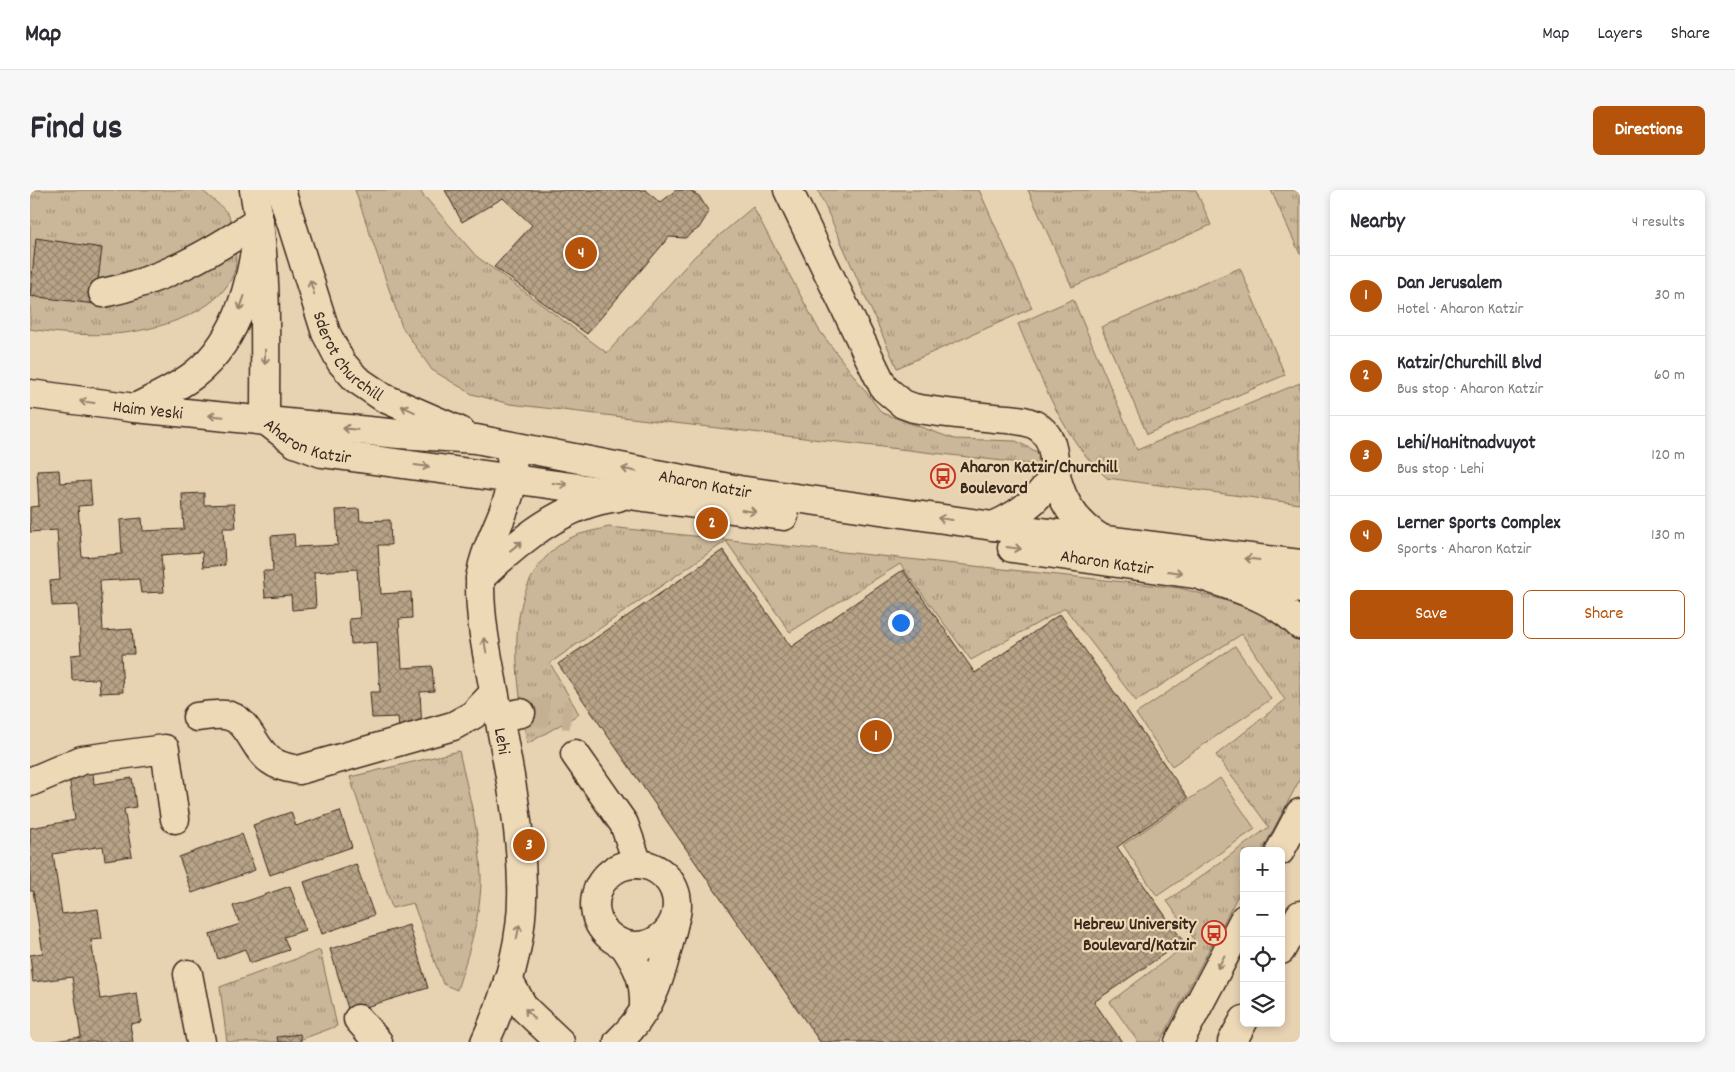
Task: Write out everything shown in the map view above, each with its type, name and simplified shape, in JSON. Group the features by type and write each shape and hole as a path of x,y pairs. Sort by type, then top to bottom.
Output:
{"street":[{"path":"254,190 259,221 264,323 265,420"},
{"name":"Sderot Churchill","path":"281,190 329,340 336,354 351,374 367,388 384,398 431,420 502,443"},
{"path":"788,190 874,371 892,396 903,404 914,408 1014,420 1036,425 1048,438 1052,446 1055,473 1060,490 1074,515 1090,531 1105,541"},
{"path":"103,293 125,289 176,270 259,221"},
{"path":"135,408 195,374 224,343 233,327 248,286 259,221"},
{"name":"Haim Yeski","path":"30,394 135,408 265,420"},
{"name":"Aharon Katzir","path":"265,420 502,443 739,490 1105,541 1300,564"},
{"name":"Aharon Katzir","path":"265,420 289,439 315,451 512,477 1300,589"},
{"name":"Lehi","path":"485,1042 508,980 520,924 522,886 517,823 505,755 505,708 482,622 480,578 482,561 505,507 512,477 512,460 502,443"},
{"path":"993,526 1009,518 1032,502 1055,473"},
{"path":"480,578 532,534 568,512 615,497 649,497"},
{"path":"1202,576 1264,599 1287,613 1300,625"},
{"path":"197,717 225,715 235,718 243,724 260,751 271,761 284,768 300,770 337,761 449,727 473,715 505,708"},
{"path":"449,727 471,730 484,736 505,755"},
{"path":"30,782 82,760 165,749 175,819"},
{"path":"575,754 624,824 638,864"},
{"path":"1282,847 1300,813"},
{"path":"618,1042 634,1027 644,1014 665,960 675,920 678,908 676,894 671,883 662,873 651,866 625,865 609,875 598,891 595,904 602,928 612,938 623,944 635,946 648,945 659,940 675,920"},
{"path":"1285,943 1300,915"},
{"path":"1179,1042 1240,927"},
{"path":"623,944 640,969 645,990 644,1014"},
{"path":"188,974 202,1042"},
{"path":"508,980 525,1009 560,1042"},
{"path":"358,1019 378,1042"},
{"path":"1232,1042 1240,1027"}],"green space":[{"path":"30,190 202,190 224,209 230,218 236,256 234,273 228,285 219,295 198,311 159,326 132,332 103,335 59,333 30,329"},
{"path":"355,190 419,190 476,256 607,353 695,256 753,207 819,330 882,413 954,439 1016,441 1041,454 1046,466 510,404 472,394 432,370 402,327"},
{"path":"818,190 979,190 1032,308 897,368"},
{"path":"1028,190 1196,190 1211,225 1072,287"},
{"path":"1271,190 1300,190 1300,254"},
{"path":"1240,268 1285,375 1147,434 1101,327"},
{"path":"1073,299 1137,450 1300,383 1300,504 1107,478 1077,445 1065,426 1044,386 1018,324"},
{"path":"609,527 1180,588 1244,607 1273,620 1300,641 1300,779 1264,847 1241,847 1269,827 1216,755 1285,700 1242,634 1136,701 1065,608 971,660 900,564 790,632 726,541 550,663 579,714 527,744 519,691 517,662 517,634 521,607 529,582 544,560 565,541 580,534"},
{"path":"1235,646 1271,699 1172,766 1136,714"},
{"path":"459,751 476,829 481,889 470,948 457,990 443,984 413,903 392,908 350,777"},
{"path":"1220,778 1255,829 1157,896 1123,845"},
{"path":"1240,848 1240,892 1160,1042 1138,1042 1110,1002 1194,939 1167,901"},
{"path":"320,950 337,1026 294,1042 227,1042 220,987"}],"building":[{"path":"445,190 646,190 660,203 676,190 689,190 699,196 709,212 699,228 685,238 669,237 587,334 494,267 532,225 503,198 462,222"},
{"path":"36,238 102,248 95,304 30,296"},
{"path":"59,470 60,483 90,481 92,505 78,506 82,557 122,554 120,520 142,518 143,531 184,529 182,494 204,493 204,505 234,504 236,528 223,528 225,565 203,567 202,552 161,555 164,592 141,593 139,579 100,581 103,631 132,629 134,654 121,654 123,692 100,693 99,679 72,680 71,655 81,654 78,605 52,606 50,581 60,580 57,530 30,532 30,507 39,506 37,471"},
{"path":"359,509 360,521 390,520 391,545 378,545 381,594 411,592 412,618 399,619 402,668 432,666 434,691 420,692 422,730 399,731 398,717 372,718 370,692 380,692 377,642 351,644 349,619 360,618 357,569 314,572 316,608 292,610 291,595 265,597 263,571 273,571 271,536 294,534 295,547 338,545 336,510"},
{"path":"723,550 791,647 903,570 975,673 1060,614 1188,798 1117,847 1183,941 1094,1002 1122,1042 820,1042 558,664"},
{"path":"93,773 94,784 132,778 136,807 124,809 132,856 105,860 103,846 53,854 62,914 98,909 102,939 91,940 100,999 137,993 141,1022 130,1024 133,1042 47,1042 81,1037 72,977 33,982 30,955 43,953 33,891 30,891 30,828 75,820 69,776"},
{"path":"340,811 352,847 270,875 253,825 291,812 296,826"},
{"path":"242,834 255,870 192,893 179,857"},
{"path":"356,864 374,915 322,934 304,882"},
{"path":"290,886 305,930 284,937 289,950 250,963 245,949 218,959 210,934 240,924 233,906"},
{"path":"409,925 428,988 349,1012 330,949"},
{"path":"300,1034 301,1042 278,1042 277,1037"}],"tunnel":[{"path":"521,713 537,712 571,715"}],"place":[{"name":"Lerner Sports Complex","path":"581,253"},
{"name":"Aharon Katzir/Churchill Boulevard","path":"943,476"},
{"name":"Katzir/Churchill Blvd","path":"712,523"},
{"name":"Dan Jerusalem","path":"876,736"},
{"name":"Lehi/HaHitnadvuyot","path":"529,845"},
{"name":"Hebrew University Boulevard/Katzir","path":"1214,933"}]}
